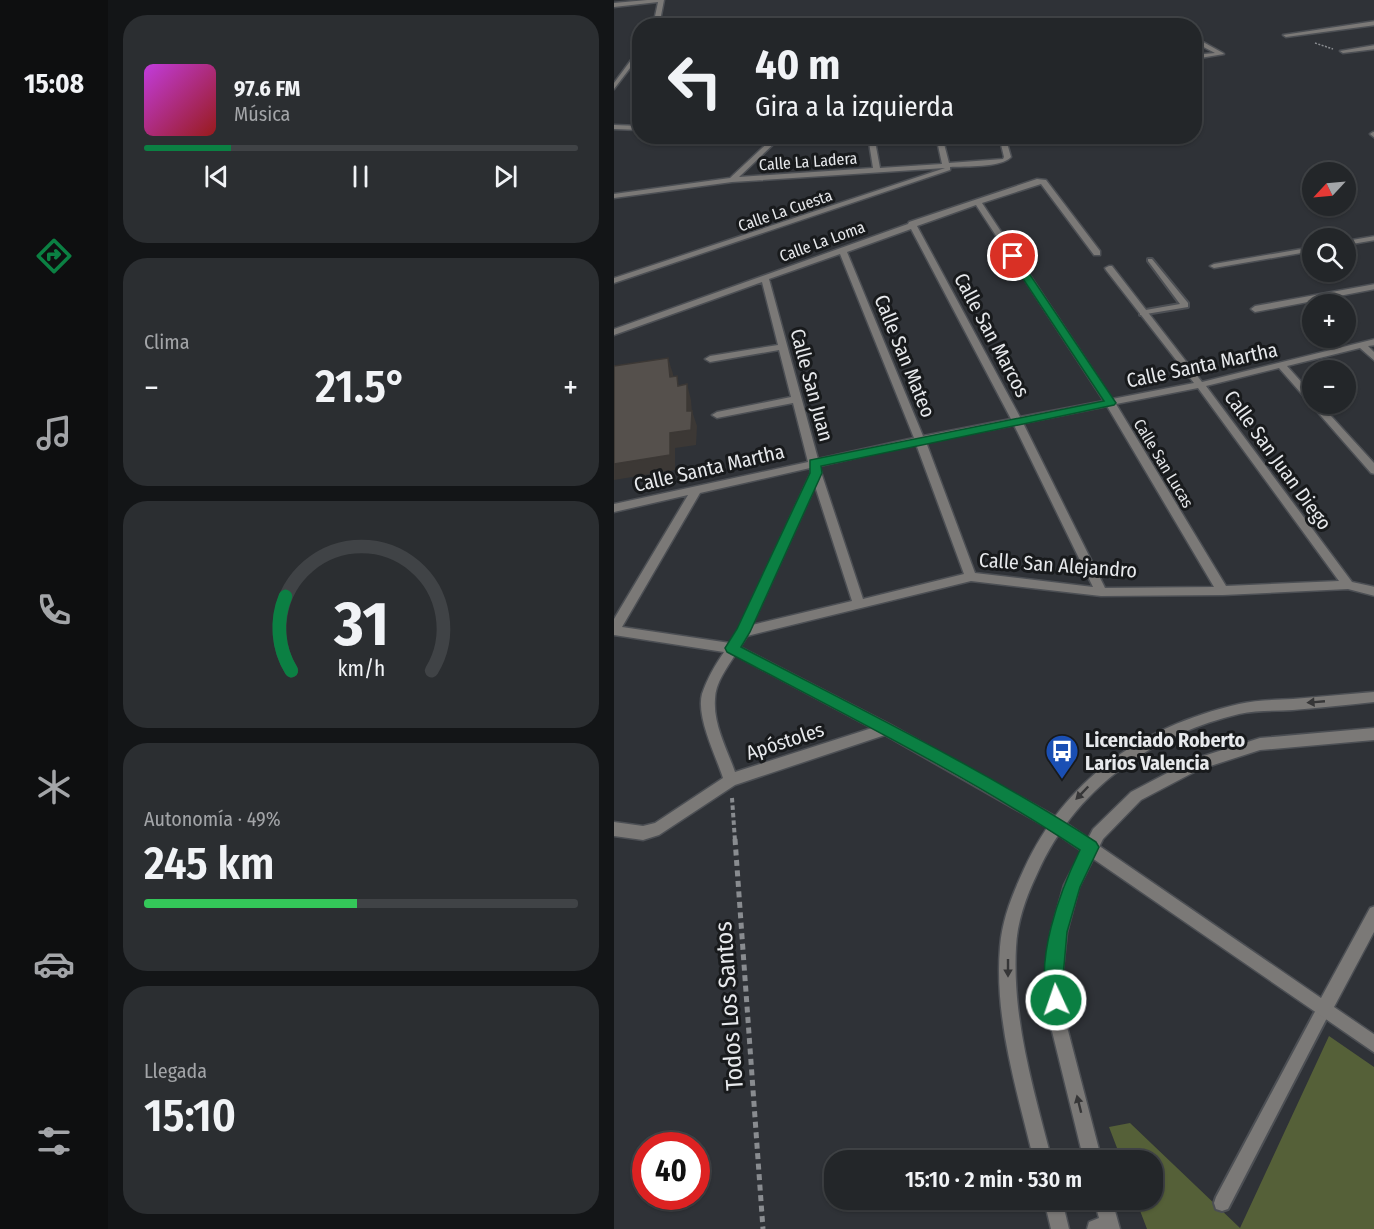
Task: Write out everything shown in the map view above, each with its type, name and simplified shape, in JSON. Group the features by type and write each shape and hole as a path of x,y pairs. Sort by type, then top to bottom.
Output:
{"street":[{"path":"614,5 657,0 656,18"},
{"path":"1286,35 1374,23"},
{"path":"1202,43 1221,54 1202,56"},
{"path":"1343,51 1374,47"},
{"path":"614,87 632,61"},
{"path":"614,126 632,127"},
{"path":"732,180 770,144"},
{"path":"872,144 877,170"},
{"path":"941,144 946,165"},
{"name":"Calle La Ladera","path":"614,196 732,180 1006,160 1008,157 1004,144"},
{"name":"Calle La Cuesta","path":"614,281 964,164"},
{"name":"Calle La Loma","path":"614,332 912,224 1040,181 1097,253"},
{"name":"Calle San Lucas","path":"977,201 1110,403 1223,591"},
{"name":"Calle San Marcos","path":"912,224 1017,421 1101,592"},
{"path":"1356,241 1374,238"},
{"name":"Calle San Mateo","path":"842,250 920,440 971,577"},
{"path":"1214,266 1302,251"},
{"name":"Calle San Juan Diego","path":"1109,268 1348,585"},
{"name":"Calle San Juan","path":"765,278 815,468 859,604"},
{"path":"1255,309 1374,286"},
{"name":"Calle Santa Martha","path":"614,508 815,468 920,440 1200,386 1374,342"},
{"path":"1361,345 1374,358"},
{"path":"710,359 782,346"},
{"path":"1283,366 1302,388"},
{"path":"717,415 798,399"},
{"path":"1324,414 1374,471"},
{"path":"731,780 710,721 708,697 716,675 743,632 815,468"},
{"path":"696,490 614,630 732,648 886,729 1055,824 1374,1045"},
{"name":"Calle San Alejandro","path":"743,632 971,577 1101,592 1223,591 1348,585 1374,592"},
{"path":"1040,1150 1016,1047 1008,976 1008,946 1013,914 1030,867 1055,824 1082,791 1120,760 1157,739 1197,721 1240,709 1374,697"},
{"name":"Apóstoles","path":"614,829 642,833 659,828 731,780 886,729"},
{"path":"1091,1150 1058,1023 1054,977 1059,932 1072,885 1098,834 1136,796 1194,765 1260,744 1374,734"},
{"path":"1324,1009 1374,913"},
{"path":"1055,1210 1060,1229"},
{"path":"1104,1210 1106,1227"}],"lane":[{"path":"1143,313 1185,304 1150,260"},
{"path":"1222,1203 1324,1009"}],"path":[{"name":"Todos Los Santos","path":"731,780 763,1229"}],"green space":[{"path":"1329,1036 1374,1067 1374,1229 1147,1229 1140,1210 1163,1210 1163,1154 1240,1228"},
{"path":"1130,1123 1158,1150 1118,1150 1109,1127"}],"building":[{"path":"668,358 670,377 677,376 678,386 687,384 687,411 692,411 691,430 670,433 670,455 614,464 614,366"}],"place":[{"name":"Licenciado Roberto Larios Valencia","path":"1062,780"}],"route":[{"path":"1013,256 1110,403 814,463 816,473 743,632 732,648 886,729 1055,824 1090,847 1072,885 1059,932 1054,977 1056,1000"}]}
